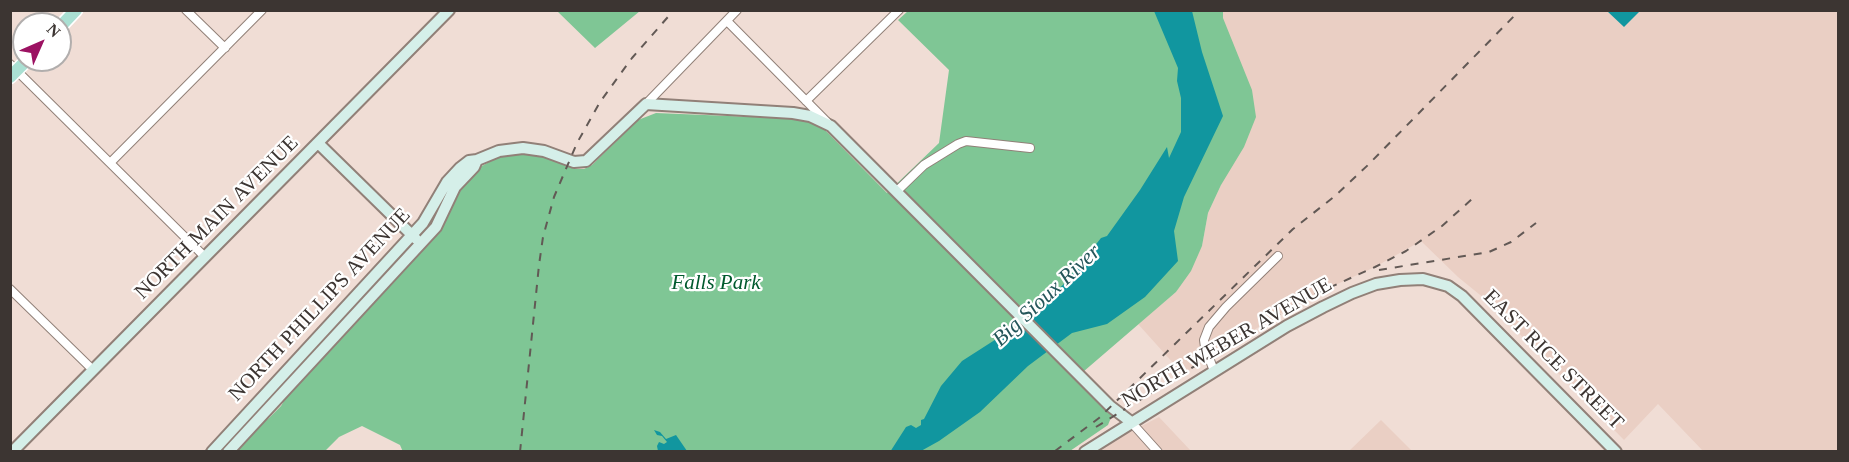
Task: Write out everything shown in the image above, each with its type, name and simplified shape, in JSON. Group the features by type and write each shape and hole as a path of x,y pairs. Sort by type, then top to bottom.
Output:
{"street":[{"path":"186,10 225,48"},
{"path":"110,163 262,10"},
{"name":"NORTH MAIN AVENUE","path":"12,452 449,10"},
{"name":"NORTH PHILLIPS AVENUE","path":"212,452 416,239 439,222 455,187 474,167 477,160 498,151 523,148 544,151 574,162 586,161 646,104 737,10"},
{"path":"806,101 899,10"},
{"path":"727,21 1064,360 1119,414 1131,422 1158,452"},
{"path":"14,72 205,257"},
{"path":"646,104 793,113 810,116 831,126"},
{"path":"897,191 924,165 966,141 1030,148"},
{"path":"318,144 416,239"},
{"name":"NORTH PHILLIPS AVENUE","path":"228,452 416,239"},
{"path":"1215,371 1204,347 1209,327 1278,256"},
{"name":"NORTH WEBER AVENUE","path":"1084,452 1308,314 1352,293 1376,284 1424,279 1448,286 1462,296"},
{"path":"10,289 93,370"},
{"name":"EAST RICE STREET","path":"1462,296 1616,452"}],"shaded area":[{"path":"1223,11 1838,11 1838,451 1703,451 1658,404 1624,440 1485,299 1458,277 1421,241 1375,267 1302,300 1183,374 1138,324 1176,292 1202,246 1208,213 1221,185"},
{"path":"1159,417 1191,451 1096,452 1115,440"},
{"path":"1381,420 1412,451 1349,451"}],"green space":[{"path":"557,11 640,11 595,48"},
{"name":"Falls Park","path":"908,11 1223,11 1223,18 1252,90 1256,117 1244,147 1221,185 1208,213 1202,246 1191,271 1176,292 1076,378 1112,415 1108,425 1070,451 403,452 400,445 362,426 339,437 325,451 233,452 252,431 281,406 292,387 438,229 455,194 475,170 496,158 519,153 529,154 575,169 584,169 592,165 638,120 656,113 802,119 823,128 887,193 939,143 949,70 898,20"},
{"path":"387,269 369,295 312,356 308,353"},
{"path":"300,361 304,364 224,451 217,452"}],"water":[{"path":"1154,11 1192,11 1202,52 1223,116 1184,197 1174,231 1178,261 1145,297 1107,324 1072,333 1028,366 980,412 939,441 921,451 890,452 906,427 911,425 916,428 921,425 921,420 924,419 941,386 962,361 1001,336 1011,333 1065,283 1101,238 1107,236 1167,147 1169,158 1181,132 1178,68"},
{"path":"1607,11 1640,11 1624,27"},
{"path":"654,430 660,432 666,439 676,435 687,451 658,451 659,442 664,444 667,442"}],"railway":[{"path":"520,452 539,265 543,237 554,197 577,143 600,102 632,58 674,10"},
{"path":"1055,451 1099,418 1293,229 1335,196 1368,165 1520,10"},
{"path":"1096,427 1302,300 1406,251 1442,226 1472,199"},
{"path":"1379,270 1489,252 1511,242 1536,223"}],"water label":[{"name":"Big Sioux River","path":"1047,296"}]}
